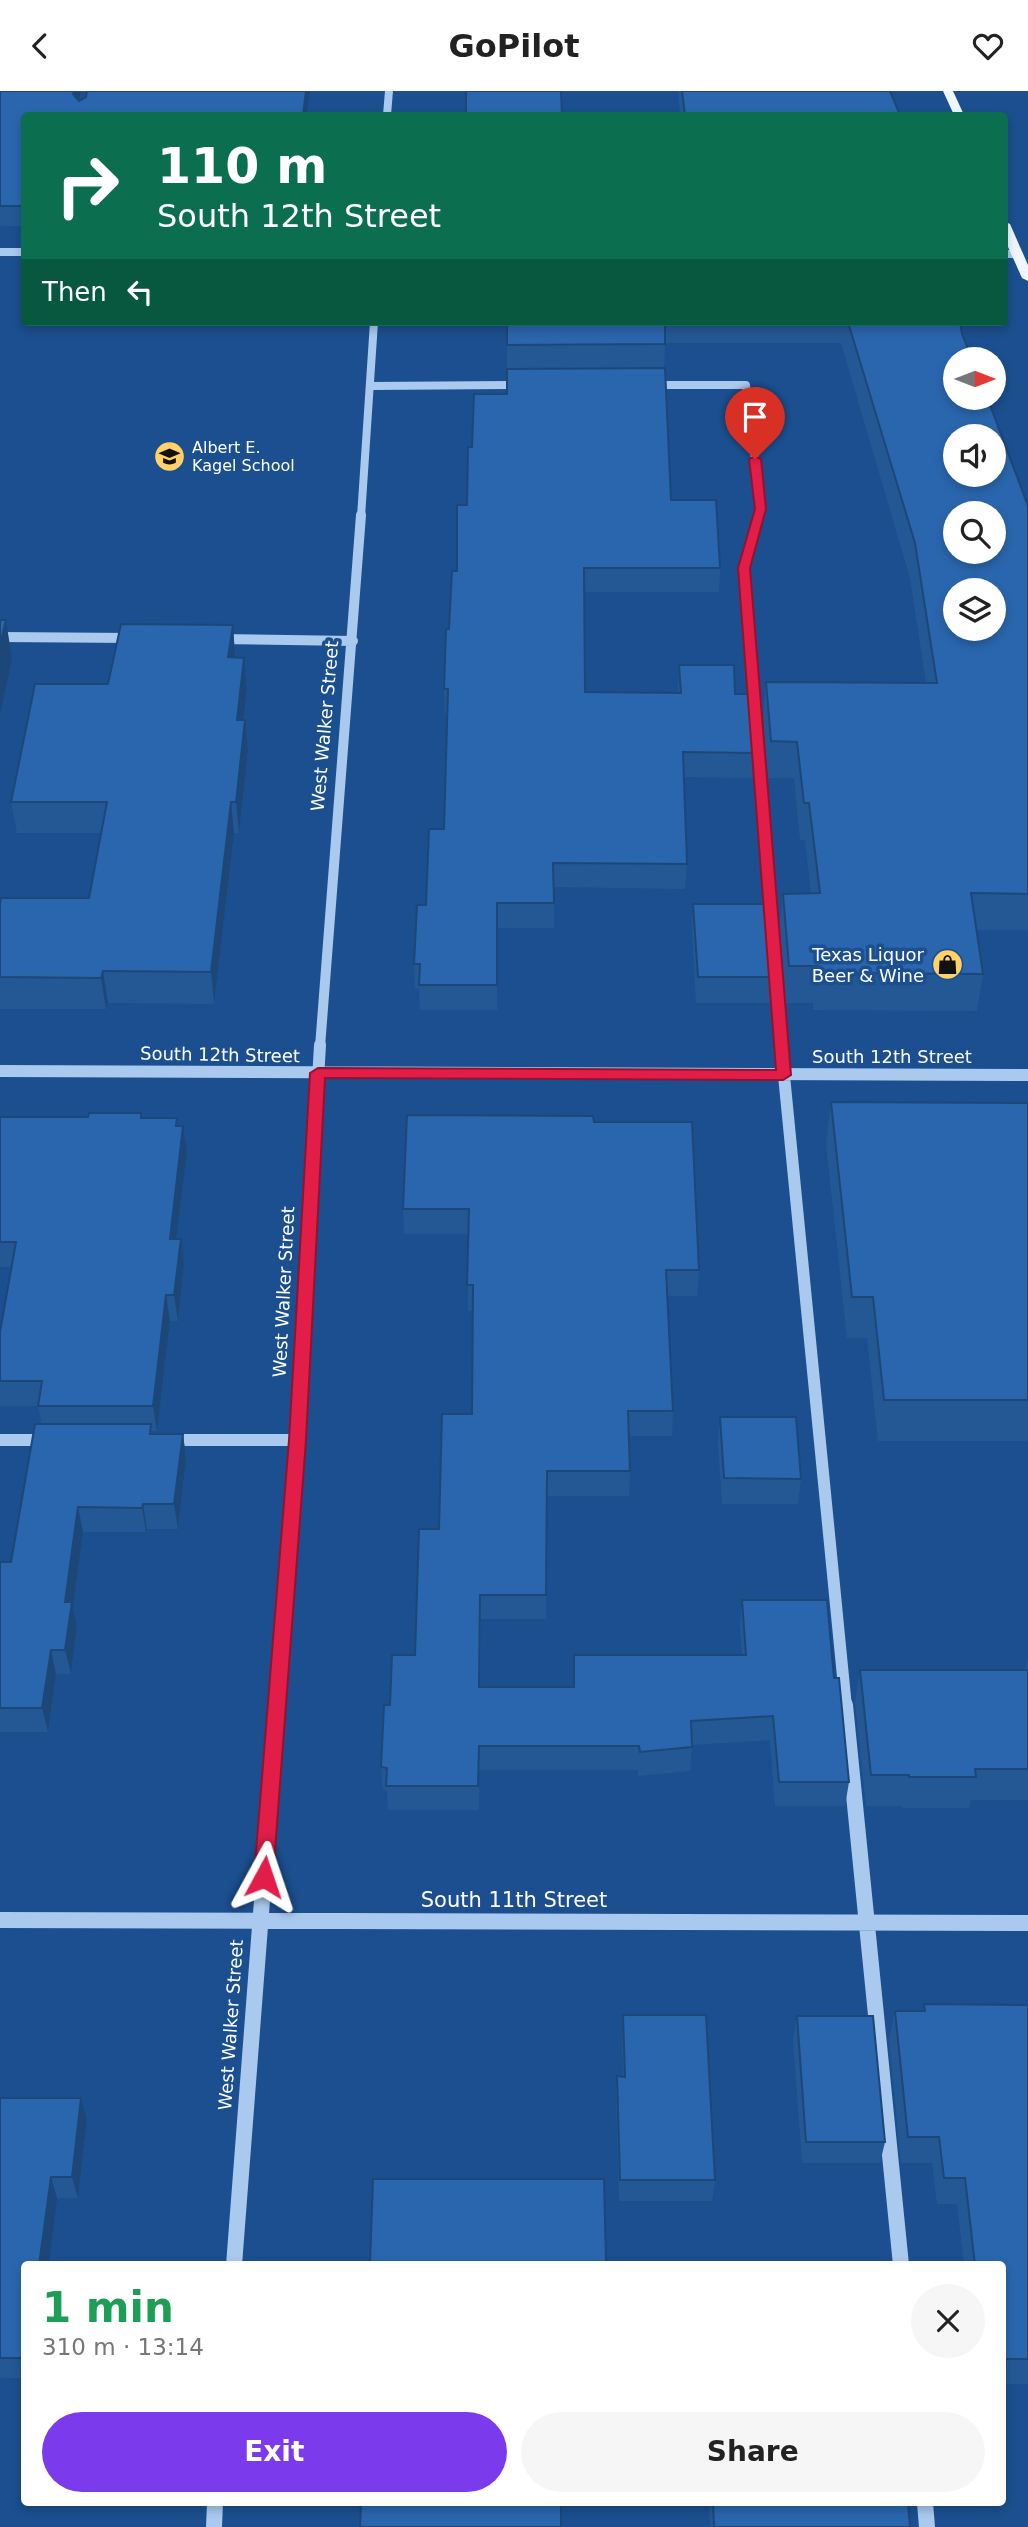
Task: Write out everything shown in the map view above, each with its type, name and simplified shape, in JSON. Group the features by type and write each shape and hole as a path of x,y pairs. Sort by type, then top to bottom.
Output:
{"main road":[{"path":"948,91 958,112"},
{"path":"1008,233 1028,278"}],"street":[{"path":"387,112 389,91"},
{"path":"0,252 21,252"},
{"path":"1008,254 1017,254"},
{"name":"West Walker Street","path":"234,2261 297,1440 318,1073 354,641 374,326"},
{"path":"638,385 746,385 761,509 744,568 783,1075 901,2261"},
{"path":"370,386 530,386"},
{"path":"0,637 151,639"},
{"path":"206,639 354,641"},
{"name":"South 12th Street","path":"0,1071 1028,1075"},
{"path":"0,1440 69,1440"},
{"path":"151,1440 297,1440"},
{"name":"South 11th Street","path":"0,1920 1028,1923"},
{"path":"214,2527 215,2506"},
{"path":"925,2506 927,2527"}],"building":[{"path":"0,91 74,91 73,94 79,101 86,97 87,91 306,91 303,112 21,112 21,206 0,206"},
{"path":"466,91 561,91 562,112 466,112"},
{"path":"682,91 890,91 899,112 685,112"},
{"path":"507,326 665,326 665,344 507,345"},
{"path":"849,326 961,326 967,347 943,347 943,410 992,410 997,424 943,424 943,487 1006,487 1006,448 1028,506 1028,894 971,893 983,974 818,973 817,966 789,966 783,894 820,893 809,803 804,803 797,742 771,741 766,682 937,683 915,543"},
{"path":"665,368 671,500 716,500 720,568 584,568 585,692 681,693 679,665 734,665 735,694 750,694 755,753 683,752 687,864 553,863 554,903 497,903 497,985 419,985 420,964 414,964 417,905 426,905 429,829 444,829 448,689 444,689 446,629 449,629 452,571 457,571 457,505 467,505 468,447 472,447 474,394 507,394 507,369"},
{"path":"0,620 6,620 0,645"},
{"path":"121,624 233,625 228,657 244,658 237,720 245,720 236,802 231,802 211,972 103,971 101,978 0,977 1,898 89,898 107,802 11,802 35,684 108,684"},
{"path":"693,904 767,904 773,977 698,977"},
{"path":"831,1102 1028,1103 1028,1400 884,1400 873,1297 852,1297"},
{"path":"89,1113 141,1113 141,1118 177,1118 176,1126 183,1126 170,1239 181,1239 174,1295 166,1295 153,1406 38,1406 42,1381 0,1381 0,1332 16,1242 0,1242 0,1117 88,1117"},
{"path":"407,1115 593,1116 594,1122 692,1122 699,1270 666,1270 673,1411 628,1411 630,1471 547,1471 546,1595 480,1595 479,1687 574,1687 574,1655 746,1655 742,1600 827,1600 834,1678 839,1678 849,1782 779,1782 773,1716 691,1721 692,1747 640,1752 639,1746 479,1746 478,1786 386,1786 387,1768 381,1767 384,1705 390,1705 392,1655 415,1655 419,1529 439,1529 442,1414 472,1414 473,1285 467,1285 469,1209 403,1209"},
{"path":"720,1417 796,1417 801,1479 724,1478"},
{"path":"35,1424 151,1424 150,1434 183,1434 174,1504 143,1504 142,1508 78,1507 65,1602 72,1602 65,1650 51,1650 42,1708 0,1708 0,1562 11,1562"},
{"path":"860,1670 1028,1670 1028,1769 975,1769 976,1777 871,1775"},
{"path":"924,2004 1028,2005 1028,2359 1006,2359 1006,2261 975,2261 965,2178 944,2178 939,2137 908,2137 895,2011 925,2011"},
{"path":"623,2015 706,2015 715,2180 620,2180 617,2076 625,2077"},
{"path":"797,2016 873,2016 885,2142 806,2142"},
{"path":"0,2098 81,2098 72,2177 51,2177 40,2261 21,2261 21,2358 0,2358"},
{"path":"373,2179 604,2179 606,2261 370,2261"},
{"path":"361,2506 561,2506 561,2527 360,2527"},
{"path":"713,2506 908,2506 910,2527 714,2527"}],"place":[{"name":"Albert E. Kagel School","path":"169,456"},
{"name":"Texas Liquor Beer & Wine","path":"947,965"}],"route":[{"path":"264,1877 297,1440 318,1073 783,1075 744,568 761,509 755,459"}]}
